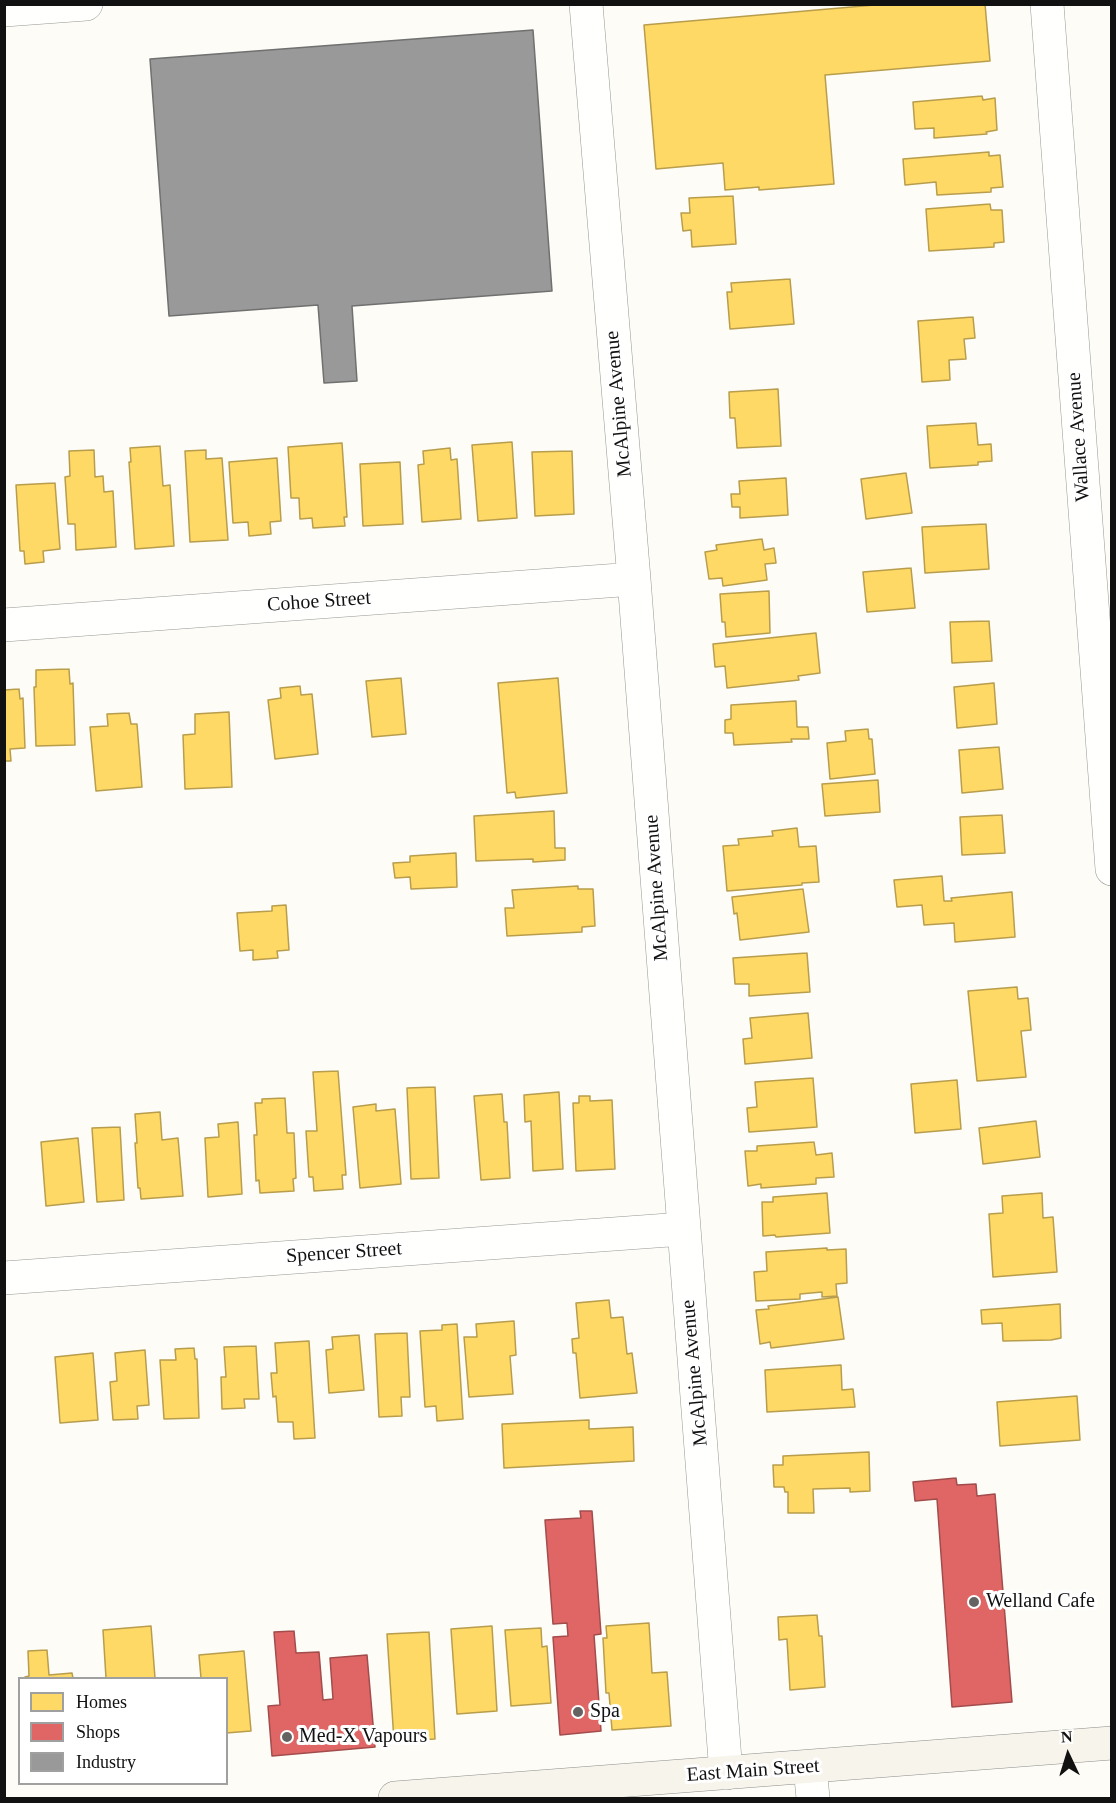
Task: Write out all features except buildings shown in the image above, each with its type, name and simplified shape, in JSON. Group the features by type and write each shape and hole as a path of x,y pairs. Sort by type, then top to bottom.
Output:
{"main road":[{"name":"East Main Street","path":"395,1798 726,1773 811,1783 1112,1743"}],"street":[{"path":"4,10 86,4"},
{"name":"McAlpine Avenue","path":"586,4 634,579 726,1773"},
{"name":"Wallace Avenue","path":"1047,4 1112,869"},
{"name":"Cohoe Street","path":"4,625 634,579"},
{"name":"Spencer Street","path":"4,1278 683,1229"}],"place":[{"name":"Welland Cafe","path":"974,1602"},
{"name":"Spa","path":"578,1712"},
{"name":"Med-X Vapours","path":"287,1737"}]}
